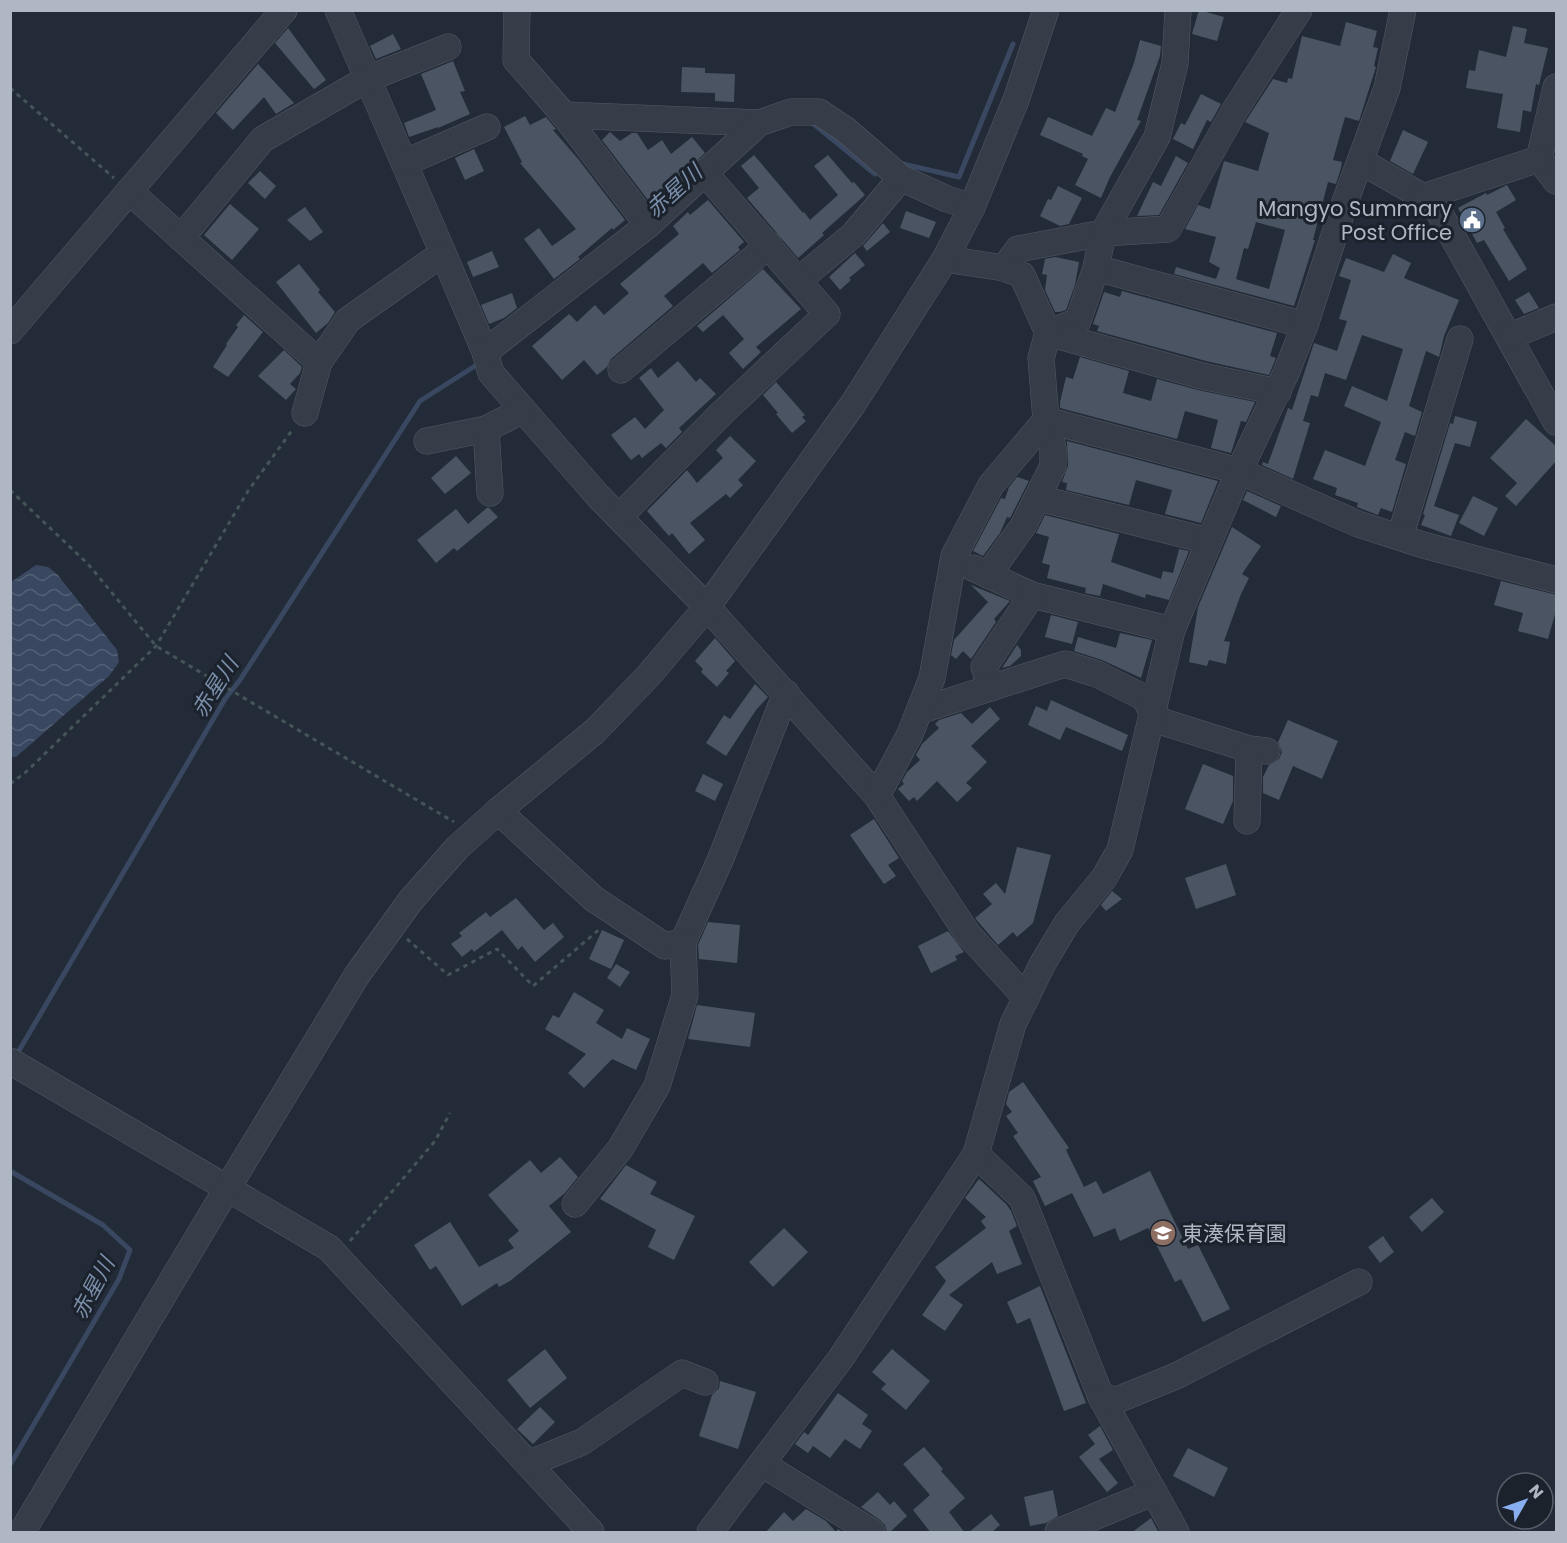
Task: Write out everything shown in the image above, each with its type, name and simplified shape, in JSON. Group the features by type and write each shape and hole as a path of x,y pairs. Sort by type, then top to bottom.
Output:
{"street":[{"path":"10,331 284,10"},
{"path":"338,10 485,352 491,372 620,517 707,607 877,796 967,933 1026,998"},
{"path":"517,10 516,60 564,115 648,225"},
{"path":"10,1528 20,1533 357,975 411,900 458,848 498,811 595,731 648,676 707,607 853,404 945,259 972,207 1016,100 1046,10"},
{"path":"1048,333 1078,321 1096,268 1103,232 1156,137 1175,63 1178,10"},
{"path":"1004,268 1018,249 1103,232 1168,229 1235,110 1299,10"},
{"path":"710,1533 841,1358 976,1154 1013,1024 1043,963 1067,922 1104,878 1120,850 1172,630 1239,471 1278,392 1305,325 1387,88 1403,10"},
{"path":"181,238 263,139 367,79 448,47"},
{"path":"1539,159 1557,87"},
{"path":"564,115 759,123 791,112 819,112 846,130 901,178 947,199 972,207"},
{"path":"485,352 648,225 759,123"},
{"path":"404,164 487,127"},
{"path":"1423,197 1539,159"},
{"path":"1539,159 1557,181"},
{"path":"1360,161 1434,203 1557,422"},
{"path":"620,517 722,413 827,314 704,172"},
{"path":"799,280 855,234 901,178"},
{"path":"129,191 319,362"},
{"path":"621,370 769,245"},
{"path":"305,413 319,362 348,320 443,254"},
{"path":"945,259 1004,268 1022,275 1048,333 1041,358 1046,420 1053,448 1053,466 1023,526 988,575"},
{"path":"1096,268 1305,325"},
{"path":"1509,337 1557,317"},
{"path":"1048,333 1202,376 1278,392"},
{"path":"1400,537 1460,339"},
{"path":"427,441 486,429 523,410"},
{"path":"1046,420 1239,471 1358,524 1423,545 1557,580"},
{"path":"877,796 910,734 932,678 953,560 991,485 1046,420"},
{"path":"486,429 490,493"},
{"path":"1038,498 1209,541"},
{"path":"953,560 1032,595 1172,630"},
{"path":"990,688 984,667 1032,595"},
{"path":"920,711 1065,664 1097,674 1145,698 1152,713 1163,723 1258,750 1247,821"},
{"path":"575,1204 620,1149 657,1086 685,995 683,942 721,858 786,693"},
{"path":"498,811 594,899 665,946 683,942"},
{"path":"10,1061 329,1248 591,1533"},
{"path":"976,1154 1022,1198 1101,1397 1176,1533"},
{"path":"1101,1397 1117,1400 1176,1376 1359,1282"},
{"path":"528,1464 582,1443 682,1373 705,1382"},
{"path":"762,1464 872,1533"},
{"path":"1058,1533 1154,1492"}],"path":[{"path":"10,88 129,191"},
{"path":"10,784 26,772 156,646 248,490 305,413"},
{"path":"10,490 88,564 156,646 474,833"},
{"path":"393,926 448,975 497,949 533,986 618,914"},
{"path":"337,1256 435,1141 450,1113"}],"water":[{"path":"36,565 48,567 57,574 117,650 119,662 109,676 16,757 11,757 11,582"}],"building":[{"path":"1199,10 1224,17 1217,41 1192,34"},
{"path":"1346,22 1377,31 1373,47 1378,48 1374,66 1376,67 1359,121 1345,117 1333,160 1342,162 1341,168 1336,184 1328,182 1313,240 1315,240 1294,306 1174,274 1176,267 1216,279 1220,268 1209,262 1216,237 1185,229 1198,205 1210,209 1224,161 1258,171 1269,133 1245,122 1273,79 1287,83 1288,78 1292,79 1302,36 1340,46","holes":["1256,222 1285,230 1269,289 1236,279 1244,248 1248,249"]},
{"path":"1513,26 1527,29 1524,43 1548,48 1539,85 1536,84 1531,112 1523,110 1520,132 1497,128 1503,94 1466,88 1469,70 1475,71 1479,50 1506,57"},
{"path":"288,28 326,80 314,89 275,43"},
{"path":"393,34 401,49 376,59 370,46"},
{"path":"1140,40 1161,46 1160,56 1137,120 1141,121 1101,198 1075,185 1088,159 1082,156 1083,154 1040,135 1048,117 1092,136 1106,108 1115,112 1134,63"},
{"path":"453,61 465,91 460,92 470,114 438,128 409,137 404,123 436,110 421,74"},
{"path":"258,64 294,103 276,114 264,97 233,130 216,113"},
{"path":"682,67 705,68 705,73 735,74 734,102 715,101 715,93 681,92"},
{"path":"1201,94 1221,104 1211,122 1207,120 1193,149 1173,139 1181,123 1185,125"},
{"path":"525,116 530,125 546,117 556,129 553,130 625,220 613,230 612,228 578,257 580,259 554,279 524,239 539,228 552,246 576,229 520,163 522,162 504,127"},
{"path":"1403,130 1428,142 1413,174 1390,161"},
{"path":"610,132 620,141 632,133 637,133 648,150 662,140 671,154 692,137 705,153 674,181 648,200 602,140"},
{"path":"474,149 484,171 465,180 455,158"},
{"path":"754,155 810,220 838,195 814,166 828,155 865,195 798,258 747,198 759,188 741,166"},
{"path":"1176,156 1188,163 1159,215 1137,216 1153,182 1161,186"},
{"path":"260,171 276,186 265,199 248,183"},
{"path":"1507,185 1516,200 1496,212 1505,228 1503,229 1527,269 1509,281 1484,240 1477,243 1458,208"},
{"path":"1058,186 1082,198 1069,224 1060,226 1040,216 1048,199 1051,200"},
{"path":"708,200 744,242 738,247 740,250 712,273 703,263 664,296 673,306 611,359 607,367 597,375 584,360 562,380 532,346 569,314 577,322 595,305 604,315 629,293 620,284 679,234 673,226 688,212 690,215"},
{"path":"230,204 259,229 232,260 204,235"},
{"path":"305,207 323,232 310,241 287,220"},
{"path":"906,211 936,222 929,238 900,228"},
{"path":"883,223 890,232 867,251 863,246"},
{"path":"492,251 499,267 473,277 467,262"},
{"path":"855,253 865,265 849,278 851,280 840,290 829,277"},
{"path":"1393,254 1411,263 1404,278 1459,300 1444,336 1439,357 1426,351 1409,406 1422,412 1415,436 1405,432 1395,460 1406,464 1392,512 1381,508 1378,515 1357,507 1358,503 1335,495 1337,488 1313,479 1325,450 1365,466 1381,422 1344,406 1352,386 1387,401 1403,349 1362,335 1346,380 1325,373 1318,397 1311,395 1303,421 1310,423 1293,479 1262,465 1263,462 1268,464 1288,408 1292,410 1314,343 1337,351 1347,321 1339,319 1351,280 1339,276 1346,258 1384,272"},
{"path":"1055,257 1079,262 1075,285 1066,310 1059,312 1055,312 1045,290 1047,275 1042,274 1045,259"},
{"path":"299,264 335,312 328,323 316,333 276,282"},
{"path":"763,269 801,309 756,347 761,352 743,369 729,353 744,339 723,315 703,332 697,326"},
{"path":"1122,291 1277,333 1270,356 1276,358 1269,375 1206,361 1097,331 1099,326 1093,324 1104,292 1120,297"},
{"path":"1529,292 1539,308 1524,314 1515,300"},
{"path":"512,293 517,308 504,318 489,324 481,305"},
{"path":"244,315 263,332 228,377 213,367"},
{"path":"284,350 302,367 300,373 290,384 296,389 286,400 258,376"},
{"path":"1080,357 1129,371 1123,393 1151,401 1157,379 1255,402 1246,422 1241,421 1231,453 1211,448 1218,420 1185,411 1177,439 1060,408 1066,377 1073,379"},
{"path":"678,361 696,382 700,378 716,394 679,428 682,432 666,448 661,443 642,458 639,454 631,460 611,435 635,417 645,429 664,410 639,378 651,368 658,378"},
{"path":"776,382 805,415 802,417 806,421 792,433 763,395"},
{"path":"1455,416 1477,422 1470,447 1455,443 1434,506 1459,515 1451,536 1421,525 1450,423 1453,424"},
{"path":"1526,419 1557,447 1557,460 1516,506 1505,496 1517,483 1490,458"},
{"path":"730,436 756,461 738,480 743,485 730,498 726,494 690,523 705,540 689,554 672,533 669,536 647,511 687,470 697,483 723,458 716,450"},
{"path":"1067,441 1218,481 1201,523 1165,514 1172,490 1136,480 1129,505 1066,490 1067,483 1062,482 1068,466"},
{"path":"456,456 471,473 445,494 431,478"},
{"path":"1017,477 1029,481 1010,518 1007,517 1000,533 983,556 973,551 1001,498 1005,499 1009,487"},
{"path":"1247,491 1281,506 1276,517 1243,500"},
{"path":"1473,496 1498,508 1484,536 1459,523"},
{"path":"488,507 498,517 457,551 454,548 436,563 417,540 456,509 468,524"},
{"path":"1045,515 1119,534 1111,562 1161,579 1163,571 1173,573 1179,549 1189,551 1169,600 1146,594 1145,598 1103,584 1100,596 1085,593 1086,588 1047,578 1050,565 1042,563 1049,537 1036,533"},
{"path":"1232,527 1261,546 1242,574 1249,578 1224,641 1230,642 1226,664 1209,660 1207,666 1189,662 1198,607"},
{"path":"1501,581 1557,595 1557,607 1548,639 1518,631 1523,613 1494,605"},
{"path":"971,585 1010,601 994,619 996,622 971,659 963,651 956,659 951,655 954,640 988,602"},
{"path":"1051,615 1078,622 1072,644 1045,637"},
{"path":"1120,633 1152,640 1141,678 1102,660 1074,651 1078,637 1116,648"},
{"path":"715,638 735,661 726,671 729,673 717,687 701,672 703,669 695,661"},
{"path":"1017,645 1021,650 1021,656 1010,666 1002,668"},
{"path":"755,684 768,697 756,710 726,756 706,743 724,715 730,719"},
{"path":"1051,700 1128,735 1122,751 1066,727 1060,740 1028,725 1036,706 1047,711"},
{"path":"990,707 1000,719 971,746 987,762 966,783 972,788 957,802 937,781 917,801 914,797 909,801 898,789 904,784 902,781 907,772 920,760 916,755 922,744 939,728 935,724 939,720 961,713 972,724"},
{"path":"1288,720 1338,741 1322,779 1293,766 1279,800 1263,793 1263,777 1269,765 1279,759 1282,752 1278,742"},
{"path":"1203,764 1233,776 1233,801 1223,824 1185,809"},
{"path":"703,774 723,784 715,801 695,791"},
{"path":"874,819 899,858 888,865 896,876 884,884 850,835"},
{"path":"1017,847 1051,855 1033,923 1017,937 1013,932 998,945 975,918 992,904 983,894 996,883 1005,894"},
{"path":"1226,864 1236,895 1196,909 1185,878"},
{"path":"1112,891 1122,899 1106,911 1101,905"},
{"path":"516,898 544,930 553,923 564,937 535,962 522,946 518,950 502,930 474,952 472,949 462,957 451,944 462,936 459,933 486,912 490,917"},
{"path":"708,922 740,925 737,963 699,959 698,945"},
{"path":"602,930 624,940 611,969 589,959"},
{"path":"948,931 964,952 955,956 957,960 931,973 918,946"},
{"path":"616,964 630,972 620,987 607,978"},
{"path":"574,992 604,1010 596,1023 622,1039 627,1028 650,1039 636,1070 612,1059 584,1088 568,1073 586,1054 545,1029 553,1015 559,1018"},
{"path":"697,1005 755,1013 750,1047 688,1039"},
{"path":"1023,1082 1069,1148 1066,1150 1084,1187 1096,1181 1103,1194 1150,1171 1188,1249 1198,1245 1230,1309 1203,1322 1181,1279 1175,1282 1148,1228 1120,1241 1115,1228 1094,1237 1072,1193 1045,1206 1033,1181 1041,1177 1013,1136 1018,1133 1006,1116 1012,1112 1006,1104 1009,1092"},
{"path":"560,1157 578,1177 565,1193 549,1206 571,1232 510,1281 499,1287 497,1283 462,1306 436,1266 430,1270 414,1245 450,1222 479,1267 514,1248 508,1240 519,1231 488,1195 530,1160 541,1173"},
{"path":"626,1165 657,1182 650,1194 695,1216 674,1260 648,1247 656,1230 600,1199"},
{"path":"979,1179 1011,1211 1017,1226 1009,1231 1022,1264 997,1274 992,1262 949,1295 963,1305 945,1331 922,1315 946,1281 935,1267 986,1228 981,1221 986,1217 965,1198"},
{"path":"1432,1198 1444,1212 1422,1232 1409,1217"},
{"path":"784,1228 808,1252 773,1287 749,1262"},
{"path":"1383,1236 1394,1252 1380,1263 1368,1247"},
{"path":"1040,1286 1086,1403 1064,1411 1030,1318 1017,1324 1007,1302"},
{"path":"545,1349 567,1378 530,1408 507,1380"},
{"path":"892,1349 930,1381 906,1410 881,1389 886,1384 872,1372"},
{"path":"720,1381 756,1392 738,1449 699,1436 712,1395 719,1388"},
{"path":"838,1393 868,1415 862,1424 872,1431 860,1449 845,1439 830,1458 813,1446 808,1453 795,1444 804,1432 808,1435"},
{"path":"540,1407 555,1422 533,1444 517,1429"},
{"path":"1100,1426 1113,1450 1099,1459 1118,1483 1107,1492 1079,1457 1095,1444 1088,1435"},
{"path":"924,1447 965,1498 949,1512 965,1533 931,1533 913,1510 930,1495 903,1464"},
{"path":"1188,1448 1228,1468 1214,1497 1173,1476"},
{"path":"1053,1490 1058,1516 1046,1523 1030,1526 1024,1497"},
{"path":"878,1492 890,1505 894,1501 907,1516 889,1533 880,1520 861,1507"},
{"path":"806,1509 826,1521 836,1532 838,1529 844,1533 765,1533 784,1512 793,1521"},
{"path":"991,1514 1000,1525 991,1533 968,1533"},
{"path":"1151,1518 1159,1533 1131,1533"}],"waterway":[{"name":"赤星川","path":"899,163 959,177 1013,44"},
{"name":"赤星川","path":"810,121 875,174"},
{"name":"赤星川","path":"17,1054 225,699 240,680 420,401 475,366"},
{"name":"赤星川","path":"10,1171 103,1225 130,1250 119,1279 10,1465"}],"place":[{"name":"Mangyo Summary Post Office","path":"1472,220"},
{"name":"東湊保育園","path":"1163,1233"}]}
